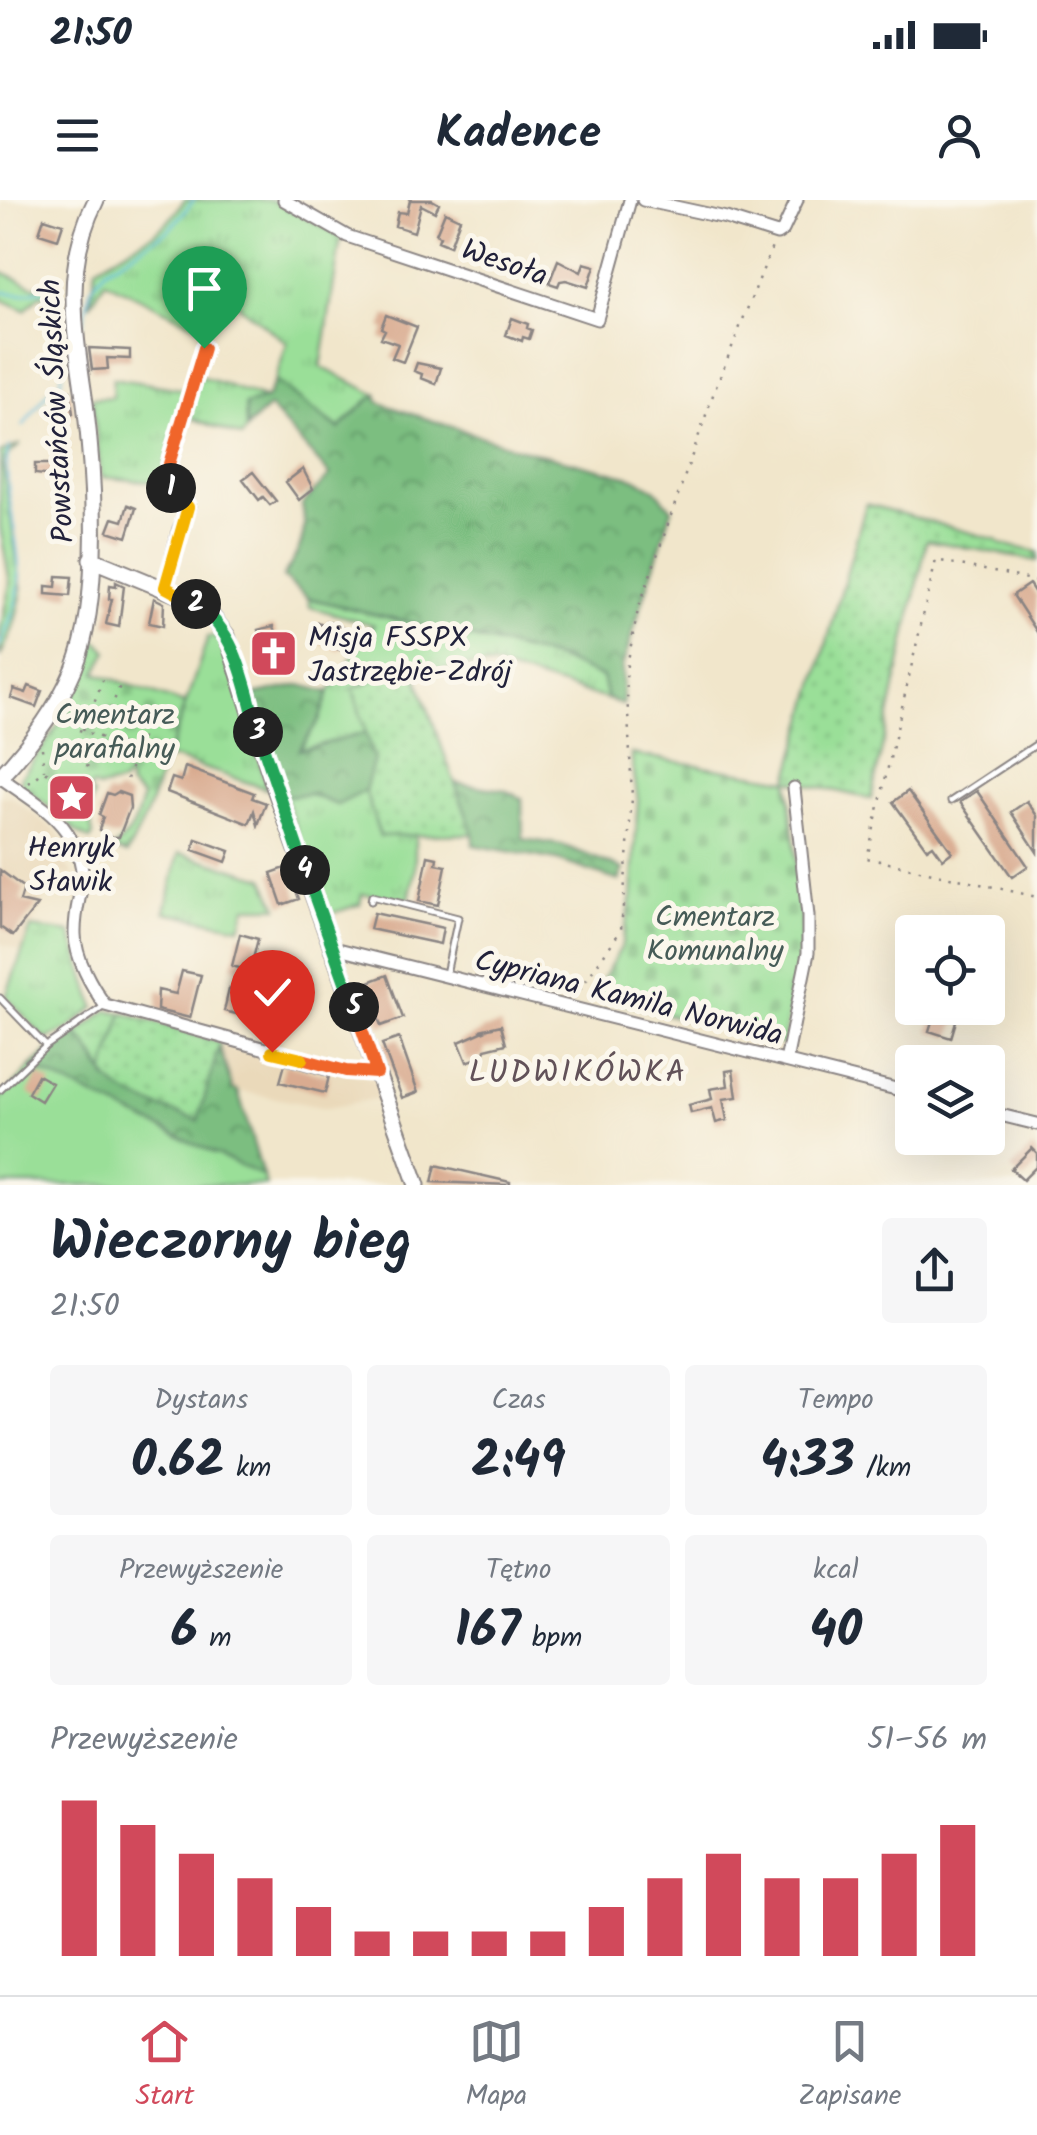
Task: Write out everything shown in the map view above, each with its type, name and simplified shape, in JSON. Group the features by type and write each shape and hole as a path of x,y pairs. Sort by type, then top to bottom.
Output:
{"street":[{"name":"Powstańców Śląskich","path":"0,777 40,728 74,668 88,617 89,434 74,344 73,303 78,250 96,200"},
{"name":"Wesoła","path":"284,200 347,236 597,319 630,200"},
{"path":"643,200 777,234 783,230 798,200"},
{"path":"165,587 188,507 170,488 169,464 204,348"},
{"path":"91,559 165,587 208,613 232,646 272,780 417,1185"},
{"path":"0,777 53,816 68,835 84,878 74,934 94,990 105,1005 346,1071 377,1073"},
{"path":"786,1061 808,952 808,916 794,788"},
{"name":"Cypriana Kamila Norwida","path":"334,948 895,1089"},
{"path":"1005,1116 1037,1124"}],"lane":[{"path":"950,801 1037,744"},
{"path":"371,901 372,896 458,918 446,977"},
{"path":"0,998 46,1046"},
{"path":"0,1090 46,1046 105,1005"}],"path":[{"path":"566,1006 579,994 621,930 632,798 626,670 638,610 714,392 777,234"},
{"path":"1037,580 936,560 867,858 1037,897"},
{"path":"103,680 81,730 164,758"},
{"path":"67,818 120,686"},
{"path":"127,779 148,719"},
{"path":"40,738 44,771"},
{"path":"44,771 81,785"},
{"path":"26,786 44,771"}],"shaded area":[{"path":"0,797 11,797 58,832 64,861 74,876 50,871 42,904 22,952 0,943"},
{"path":"219,1046 373,1078 378,1098 327,1108 234,1090"}],"green space":[{"path":"185,200 271,200 341,236 321,367 377,395 339,429 275,381 287,343 220,291 208,331 105,281 90,305 96,267 153,234"},
{"path":"0,271 35,287 54,280 55,294 39,296 25,310 0,299"},
{"path":"200,376 266,399 242,437 186,416"},
{"path":"113,378 186,390 161,483 101,477 92,398 112,397"},
{"path":"275,381 339,429 377,395 379,402 388,406 513,447 634,478 656,490 672,509 622,667 623,705 607,699 602,677 556,658 308,598 283,577 301,543 302,505 330,475 269,407 246,428 245,405 266,399"},
{"path":"21,444 5,458 3,465 22,592 14,626 0,657 0,631 10,583 0,527 0,453"},
{"path":"866,504 1037,552 1037,561 927,540 871,799 788,780"},
{"path":"308,598 556,658 602,677 607,699 493,666 459,666 416,674 411,661 354,689 366,733 298,751 319,720 329,692 374,625 310,607"},
{"path":"208,637 221,637 229,653 267,789 167,759"},
{"name":"Cmentarz parafialny","path":"93,638 108,651 96,673 185,704 146,816 127,854 113,849 133,826 140,806 142,797 129,786 130,780 100,788 92,786 90,840 22,787 21,777 57,728 74,696"},
{"path":"411,661 473,834 380,836 365,791 374,760 353,689"},
{"path":"300,685 329,692 319,720 299,750 366,733 374,760 365,791 337,805 310,794 284,796 254,695"},
{"name":"Cmentarz Komunalny","path":"631,754 788,780 802,948 783,1045 593,995 621,948 632,897 638,800"},
{"path":"455,783 504,790 522,798 523,839 562,845 623,869 619,881 557,860 473,845 473,834"},
{"path":"365,791 380,836 415,835 415,870 409,899 362,894 360,904 328,915 284,796 310,794 337,805"},
{"path":"179,853 264,878 278,907 246,907 240,927 165,912"},
{"path":"31,928 71,933 95,1007 69,1029 46,1040 6,996"},
{"path":"108,1010 123,1013 104,1073 76,1035"},
{"path":"123,1013 220,1042 198,1120 146,1103 111,1083 104,1073"},
{"path":"76,1035 86,1043 107,1079 198,1120 219,1046 233,1090 238,1091 265,1183 262,1176 31,1067 48,1051"},
{"path":"31,1067 263,1176 266,1185 0,1185 0,1099"}],"building":[{"path":"410,200 432,200 439,204 435,212 421,205 414,232 395,226 398,212 407,213"},
{"path":"445,212 460,219 450,246 438,241 440,236 436,234"},
{"path":"44,218 63,224 58,239 39,233"},
{"path":"558,260 581,272 584,263 595,266 588,287 566,280 558,286 549,283"},
{"path":"386,315 417,327 403,362 392,358 398,344 381,338"},
{"path":"512,318 528,324 527,328 532,330 529,339 523,337 522,341 506,335"},
{"path":"89,348 130,350 130,359 107,358 108,369 92,370"},
{"path":"417,363 441,368 436,384 414,371"},
{"path":"70,391 73,414 57,416 55,392"},
{"path":"55,444 69,444 62,477 35,474 35,464 53,464"},
{"path":"303,469 313,489 299,500 286,482"},
{"path":"253,472 276,501 270,505 263,497 259,500 243,479"},
{"path":"128,505 136,508 127,537 108,531 113,518 123,521"},
{"path":"57,576 72,577 70,596 46,594 46,586 56,587"},
{"path":"116,582 124,586 119,627 106,624 112,599 110,585 116,586"},
{"path":"1029,584 1037,596 1037,632 1013,595"},
{"path":"154,598 164,603 163,626 149,623"},
{"path":"327,621 348,629 340,650 319,642 321,636 314,634 318,623 325,626"},
{"path":"274,626 284,658 268,663 258,630"},
{"path":"29,686 42,691 36,707 11,698 14,689 26,693"},
{"path":"185,767 254,793 252,798 266,803 258,825 254,811 249,824 167,792 172,778 181,781"},
{"path":"908,791 952,852 943,859 933,845 927,849 893,802"},
{"path":"977,791 1028,866 1012,877 960,802"},
{"path":"107,793 129,796 130,808 119,837 111,837 99,830 103,817 99,815"},
{"path":"1027,801 1037,816 1037,852 1011,812"},
{"path":"196,839 230,851 226,862 193,850"},
{"path":"428,856 437,858 436,864 446,866 438,905 419,901"},
{"path":"288,867 299,899 282,905 271,873"},
{"path":"0,870 24,888 20,901 37,905 13,936 0,927"},
{"path":"374,913 443,928 440,944 370,929"},
{"path":"240,934 258,939 250,971 232,966"},
{"path":"182,971 201,975 190,1018 157,1010 158,990 176,994"},
{"path":"387,975 403,1018 381,1026 366,983"},
{"path":"229,989 245,993 240,1015 224,1011"},
{"path":"501,1025 506,1044 485,1049 483,1056 467,1062 459,1042 484,1031 480,1030"},
{"path":"931,1025 955,1025 951,1038 929,1031"},
{"path":"399,1038 418,1092 402,1098 382,1044"},
{"path":"285,1064 329,1076 325,1093 280,1082"},
{"path":"733,1070 737,1097 723,1099 727,1120 716,1123 712,1108 691,1113 689,1105 712,1099 710,1089 728,1086 726,1071"},
{"path":"38,1075 52,1083 41,1101 28,1093"},
{"path":"1032,1148 1037,1153 1037,1166 1023,1180 1011,1169"},
{"path":"436,1165 510,1182 510,1185 432,1182"}],"waterway":[{"path":"82,326 91,288 106,269 169,230 194,200"},
{"path":"0,292 43,290"},
{"path":"23,426 62,379 63,337"},
{"path":"0,645 19,585 7,477 9,446"}],"place":[{"name":"Misja FSSPX Jastrzębie-Zdrój","path":"273,654"},
{"name":"Henryk Sławik","path":"71,798"}],"district":[{"name":"LUDWIKÓWKA","path":"578,1071"}],"route":[{"path":"204,348 169,464 170,488 188,507 165,587 200,606 216,620 232,646 272,780 377,1073 346,1071 272,1052"}]}
